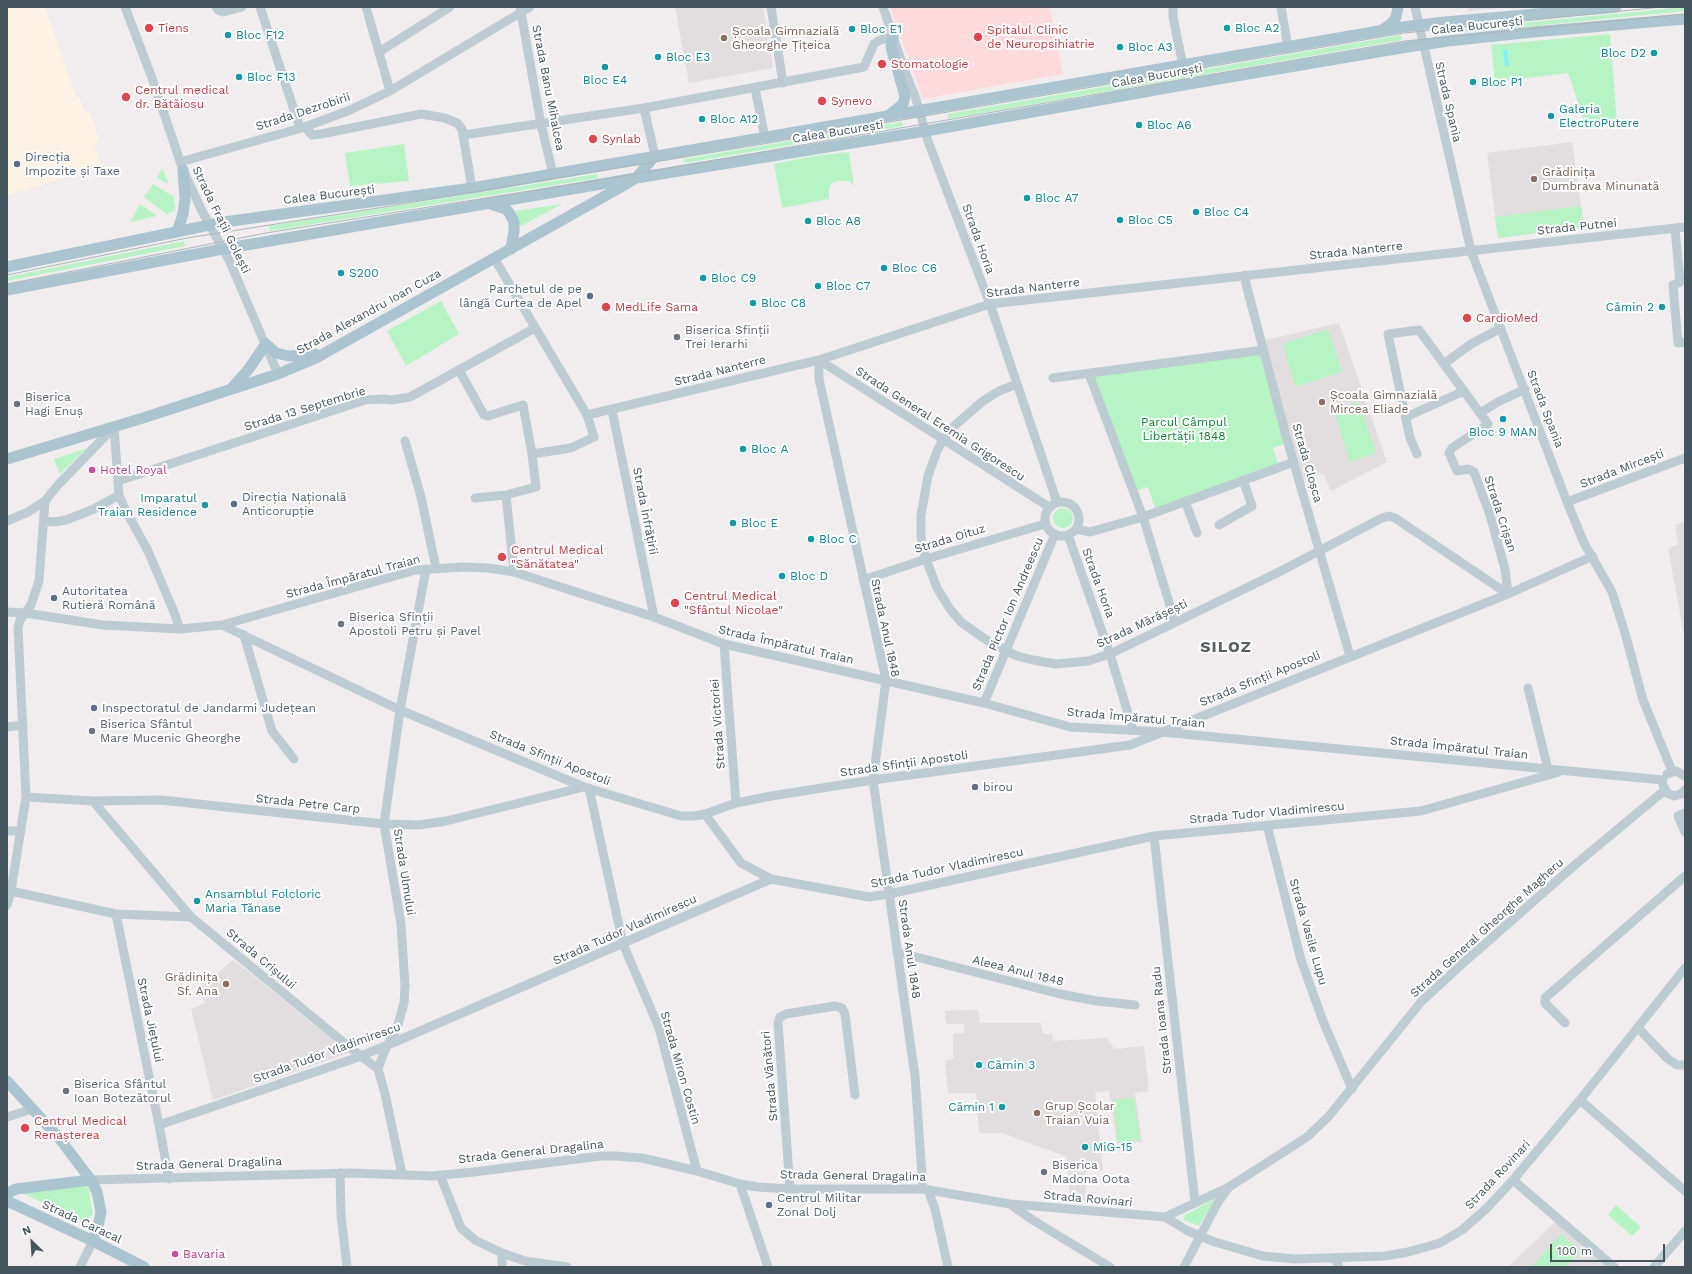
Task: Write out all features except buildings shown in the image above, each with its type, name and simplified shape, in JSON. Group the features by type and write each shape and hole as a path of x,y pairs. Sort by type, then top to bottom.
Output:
{"main road":[{"path":"1382,30 1392,23 1396,17 1398,7"},
{"name":"Calea București","path":"7,266 209,225 472,188 1288,48 1419,24 1616,7"},
{"name":"Calea București","path":"7,290 223,249 636,178 926,131 1182,85 1423,45 1533,32 1685,19"},
{"path":"888,116 903,104 905,96 891,47 893,37"},
{"path":"636,178 655,156"},
{"path":"177,232 183,214 185,199 181,166"},
{"path":"602,166 605,184"},
{"name":"Strada Alexandru Ioan Cuza","path":"7,459 114,427 278,374 325,353 636,178"},
{"path":"575,189 582,197 584,208"},
{"path":"490,204 503,207 510,214 515,226 511,249"},
{"path":"232,388 248,370 266,344 276,353 289,356 325,353"},
{"path":"7,1080 32,1110 59,1138 91,1180 97,1192 101,1212 93,1241"},
{"name":"Strada General Dragalina","path":"7,1195 16,1189 91,1180"},
{"name":"Strada Caracal","path":"7,1201 93,1241 144,1267"}],"street":[{"name":"Strada Frații Golești","path":"125,7 152,78 181,166 209,225 229,260 278,374"},
{"path":"216,7 218,10 223,12 242,7"},
{"path":"260,7 302,127 312,135 421,114 445,118 457,123 462,129 472,188"},
{"path":"366,7 390,92"},
{"path":"379,52 450,7"},
{"name":"Strada Dezrobirii","path":"181,166 302,127 350,110 390,92 521,9 530,7"},
{"path":"771,7 783,83"},
{"name":"Strada Horia","path":"883,7 926,131 990,304 1017,384 1053,504"},
{"path":"1173,7 1173,17 1183,66"},
{"path":"1281,7 1288,48"},
{"name":"Strada Spania","path":"1415,7 1471,251 1502,328 1567,502 1584,543 1593,556 1612,592 1625,633 1642,700 1672,771"},
{"name":"Strada Banu Mihalcea","path":"521,9 541,124 552,174"},
{"path":"463,135 644,108 864,68 874,44 880,40 893,37"},
{"path":"755,88 765,138"},
{"path":"644,108 655,156"},
{"name":"Strada Putnei","path":"1471,251 1685,228"},
{"path":"1675,229 1680,282 1674,285 1678,343 1685,342"},
{"name":"Strada Nanterre","path":"587,415 819,360 990,304 1471,251"},
{"path":"494,258 587,415 594,437 571,448 532,454"},
{"name":"Strada Cloșca","path":"1245,275 1263,350 1319,552 1350,656"},
{"name":"Strada 13 Septembrie","path":"118,481 365,400 400,399 410,397 535,328"},
{"path":"1445,363 1471,344 1502,328"},
{"name":"Strada Crișan","path":"1417,454 1410,438 1388,334 1419,330 1445,363 1488,424 1452,448 1449,453 1457,471 1468,469 1474,472 1490,515 1505,569 1508,594"},
{"path":"1053,378 1263,350"},
{"name":"Strada General Eremia Grigorescu","path":"819,360 943,440 1053,504"},
{"name":"Strada Anul 1848","path":"819,360 819,379 886,680 873,780 915,1076 926,1190 935,1209 948,1267"},
{"path":"459,370 484,415 488,416 523,405 532,454 536,488 506,495 475,498"},
{"path":"1089,374 1143,516 1175,622"},
{"name":"Strada Mărășești","path":"1017,384 999,391 983,401 954,426 943,440 937,451 928,476 922,509 922,537 926,559 936,588 950,610 961,622 991,643 1006,651 1033,660 1056,664 1088,661 1110,654 1319,552 1382,518 1389,516 1395,518 1508,594"},
{"path":"1480,413 1498,402 1525,389"},
{"path":"1406,417 1464,391"},
{"name":"Strada Înfrățirii","path":"612,410 654,617"},
{"path":"114,427 119,495 124,509 148,551 166,591 180,630"},
{"path":"7,521 28,512 45,501 58,484 114,427"},
{"path":"405,441 421,497 436,568"},
{"name":"Strada Mircești","path":"1567,502 1685,458"},
{"path":"1076,529 1090,532 1143,516 1294,462"},
{"path":"1219,525 1252,506 1243,480"},
{"path":"44,521 54,522 66,520 119,495"},
{"path":"506,495 514,572"},
{"path":"7,905 11,891 26,797 18,628 20,620 31,605 39,581 45,501"},
{"path":"1185,501 1197,533"},
{"path":"1068,502 1077,509 1080,519 1076,529 1068,535 1055,534 1051,532 1046,524 1045,518 1053,504 1068,502"},
{"name":"Strada Oituz","path":"863,580 926,559 1046,524"},
{"name":"Strada Pictor Ion Andreescu","path":"984,703 1055,534"},
{"name":"Strada Horia","path":"1068,535 1110,654 1133,730"},
{"name":"Strada Sfinții Apostoli","path":"222,625 400,710 586,787 681,816 705,814 736,803 771,796 873,780 1130,745 1508,594 1593,556"},
{"name":"Strada Împăratul Traian","path":"7,612 25,613 103,625 180,630 222,625 404,573 436,568 488,568 514,572 654,617 724,644 984,703 1070,727 1162,732 1663,780"},
{"name":"Strada Ulmului","path":"378,1069 384,1052 400,1020 404,1003 405,986 401,924 384,824 400,710 426,569"},
{"path":"244,635 272,731 294,759"},
{"name":"Strada Victoriei","path":"724,644 736,803"},
{"name":"Strada Împăratul Traian","path":"1528,688 1548,769"},
{"path":"7,727 23,725"},
{"name":"Strada Tudor Vladimirescu","path":"159,1125 388,1045 771,879 869,896 889,894 1154,836 1421,811 1564,771"},
{"path":"1684,796 1670,795 1665,790 1663,780 1666,774 1672,771 1680,772 1685,776"},
{"name":"Strada Petre Carp","path":"26,797 93,801 161,800 384,824 419,825 446,821 586,787"},
{"name":"Strada Miron Costin","path":"586,787 623,944 658,1028 697,1171"},
{"name":"Strada General Gheorghe Magheru","path":"1195,1202 1229,1187 1307,1137 1329,1116 1352,1089 1421,1002 1576,864 1665,790"},
{"name":"Strada Crișului","path":"93,801 191,917 360,1056 378,1069"},
{"path":"1685,813 1678,816 1685,832"},
{"path":"705,814 741,863 771,879"},
{"name":"Strada Vasile Lupu","path":"1267,825 1301,960 1323,1021 1352,1089"},
{"path":"7,831 21,831"},
{"name":"Strada Ioana Radu","path":"1154,836 1195,1202"},
{"path":"1565,1023 1545,1003 1545,998 1685,876"},
{"path":"11,891 116,914 191,917"},
{"name":"Strada Jiețului","path":"116,914 169,1179"},
{"name":"Aleea Anul 1848","path":"897,952 1060,994 1097,1001 1135,1004"},
{"name":"Strada Rovinari","path":"1010,1204 1165,1217 1188,1231 1215,1242 1263,1256 1295,1259 1386,1256 1408,1252 1440,1243 1462,1230 1487,1208 1513,1180 1580,1100 1685,968"},
{"name":"Strada Vânători","path":"790,1189 778,1023 780,1017 786,1014 835,1006 842,1008 845,1014 855,1095"},
{"path":"1638,1028 1668,1059 1677,1065 1685,1065"},
{"path":"378,1069 385,1094 402,1174"},
{"path":"1580,1100 1685,1191"},
{"path":"7,1117 32,1110"},
{"name":"Strada General Dragalina","path":"91,1180 340,1173 440,1175 601,1156 642,1158 697,1171 740,1184 790,1189 926,1190 1010,1204 1031,1220 1099,1259 1110,1267"},
{"path":"340,1173 341,1215 347,1267"},
{"path":"440,1175 461,1228 475,1240 502,1253 525,1261 567,1267"},
{"path":"1513,1180 1614,1267"},
{"path":"740,1184 768,1267"},
{"name":"Strada General Gheorghe Magheru","path":"1184,1267 1217,1204 1229,1187"},
{"path":"1165,1217 1195,1202"},
{"path":"1654,1267 1685,1231"},
{"path":"80,1267 93,1241"},
{"path":"502,1253 502,1267"},
{"path":"1335,1258 1339,1267"}],"shaded area":[{"path":"7,7 45,7 76,98 80,98 83,110 90,113 99,139 94,146 102,167 7,195"},
{"name":"Școala Gimnazială Gheorghe Țițeica","path":"675,7 763,7 773,68 689,83"},
{"name":"Spitalul Clinic de Neuropsihiatrie","path":"890,7 1050,7 1063,74 923,99"},
{"path":"1467,7 1509,7 1468,11"},
{"name":"Grădinița Dumbrava Minunată","path":"1572,142 1584,227 1498,238 1487,153"},
{"name":"Școala Gimnazială Mircea Eliade","path":"1339,323 1387,462 1331,491 1323,473 1299,481 1261,341"},
{"path":"1685,521 1685,641 1668,548 1678,545 1675,525"},
{"path":"233,960 349,1053 213,1100 191,1009 205,1003 199,988"},
{"name":"Grup Școlar Traian Vuia","path":"978,1010 980,1023 1041,1023 1043,1034 1052,1034 1053,1041 1106,1038 1115,1049 1144,1046 1149,1091 1135,1093 1142,1142 1117,1144 1109,1091 1095,1092 1103,1170 1086,1171 1086,1201 1070,1200 1067,1157 1002,1133 979,1133 976,1093 948,1093 945,1061 953,1059 953,1034 964,1033 964,1024 946,1024 945,1011"},
{"path":"1556,1221 1609,1267 1508,1267"}],"green space":[{"path":"1685,7 1685,11 1451,34 1451,30"},
{"path":"1610,34 1617,124 1586,126 1568,73 1495,82 1491,45"},
{"path":"1401,35 1402,40 948,119 948,114"},
{"path":"902,122 903,126 685,163 684,159"},
{"path":"404,144 409,181 350,186 345,153"},
{"path":"849,152 854,186 849,181 837,181 832,183 829,188 829,199 782,208 774,164 813,156"},
{"path":"162,168 169,184 157,178"},
{"path":"597,174 598,178 270,231 269,226"},
{"path":"153,184 174,197 175,210 167,214 144,197"},
{"path":"140,204 157,216 130,222"},
{"path":"562,204 519,227 515,211"},
{"path":"1581,206 1584,227 1498,238 1495,217"},
{"path":"184,241 185,246 7,281 7,277"},
{"path":"441,301 459,334 406,366 387,331"},
{"path":"1328,329 1342,372 1295,387 1283,344"},
{"name":"Parcul Câmpul Libertății 1848","path":"1263,350 1288,443 1273,448 1279,467 1156,512 1148,487 1133,491 1089,374"},
{"path":"1359,402 1376,453 1350,462 1334,410"},
{"path":"87,448 60,474 54,459"},
{"path":"1063,508 1070,511 1073,518 1070,525 1063,528 1056,525 1053,518 1056,511"},
{"path":"1134,1098 1140,1140 1118,1142 1113,1100"},
{"path":"85,1185 88,1186 93,1214 88,1221 85,1222 22,1193"},
{"path":"1216,1198 1199,1226 1184,1220 1185,1215"},
{"path":"1616,1205 1641,1227 1632,1236 1608,1215"},
{"path":"1561,1234 1580,1251 1566,1267 1532,1267"}],"water":[{"path":"1507,49 1509,66 1505,66 1503,50"}],"tram line":[{"path":"7,275 187,238 757,145 1404,33 1662,7"},
{"path":"7,284 266,233 605,179 1405,41 1685,14"}],"place":[{"name":"Tiens","path":"149,28"},
{"name":"Bloc A2","path":"1227,28"},
{"name":"Bloc E1","path":"852,29"},
{"name":"Bloc F12","path":"228,35"},
{"name":"Spitalul Clinic de Neuropsihiatrie","path":"978,37"},
{"name":"Școala Gimnazială Gheorghe Țițeica","path":"724,38"},
{"name":"Bloc A3","path":"1120,47"},
{"name":"Bloc D2","path":"1654,53"},
{"name":"Bloc E3","path":"658,57"},
{"name":"Stomatologie","path":"882,64"},
{"name":"Bloc E4","path":"605,67"},
{"name":"Bloc F13","path":"239,77"},
{"name":"Bloc P1","path":"1473,82"},
{"name":"Centrul medical dr. Bătăiosu","path":"126,97"},
{"name":"Synevo","path":"822,101"},
{"name":"Galeria ElectroPutere","path":"1551,116"},
{"name":"Bloc A12","path":"702,119"},
{"name":"Bloc A6","path":"1139,125"},
{"name":"Synlab","path":"593,139"},
{"name":"Direcția Impozite și Taxe","path":"17,164"},
{"name":"Grădinița Dumbrava Minunată","path":"1534,179"},
{"name":"Bloc A7","path":"1027,198"},
{"name":"Bloc C4","path":"1196,212"},
{"name":"Bloc C5","path":"1120,220"},
{"name":"Bloc A8","path":"808,221"},
{"name":"Bloc C6","path":"884,268"},
{"name":"S200","path":"341,273"},
{"name":"Bloc C9","path":"703,278"},
{"name":"Bloc C7","path":"818,286"},
{"name":"Parchetul de pe lângă Curtea de Apel","path":"590,296"},
{"name":"Bloc C8","path":"753,303"},
{"name":"MedLife Sama","path":"606,307"},
{"name":"Cămin 2","path":"1662,307"},
{"name":"CardioMed","path":"1467,318"},
{"name":"Biserica Sfinții Trei Ierarhi","path":"677,337"},
{"name":"Școala Gimnazială Mircea Eliade","path":"1322,402"},
{"name":"Biserica Hagi Enuș","path":"17,404"},
{"name":"Bloc 9 MAN","path":"1503,419"},
{"name":"Bloc A","path":"743,449"},
{"name":"Hotel Royal","path":"92,470"},
{"name":"Direcția Națională Anticorupție","path":"234,504"},
{"name":"Imparatul Traian Residence","path":"205,505"},
{"name":"Bloc E","path":"733,523"},
{"name":"Bloc C","path":"811,539"},
{"name":"Centrul Medical \"Sănătatea\"","path":"502,557"},
{"name":"Bloc D","path":"782,576"},
{"name":"Autoritatea Rutieră Română","path":"54,598"},
{"name":"Centrul Medical \"Sfântul Nicolae\"","path":"675,603"},
{"name":"Biserica Sfinții Apostoli Petru și Pavel","path":"341,624"},
{"name":"Inspectoratul de Jandarmi Județean","path":"94,708"},
{"name":"Biserica Sfântul Mare Mucenic Gheorghe","path":"92,731"},
{"name":"birou","path":"975,787"},
{"name":"Ansamblul Folcloric Maria Tănase","path":"197,901"},
{"name":"Grădinița Sf. Ana","path":"226,984"},
{"name":"Cămin 3","path":"979,1065"},
{"name":"Biserica Sfântul Ioan Botezătorul","path":"66,1091"},
{"name":"Cămin 1","path":"1002,1107"},
{"name":"Grup Școlar Traian Vuia","path":"1037,1113"},
{"name":"Centrul Medical Renașterea","path":"25,1128"},
{"name":"MiG-15","path":"1085,1147"},
{"name":"Biserica Madona Oota","path":"1044,1172"},
{"name":"Centrul Militar Zonal Dolj","path":"769,1205"},
{"name":"Bavaria","path":"175,1254"}],"district":[{"name":"SILOZ","path":"1226,647"}]}
